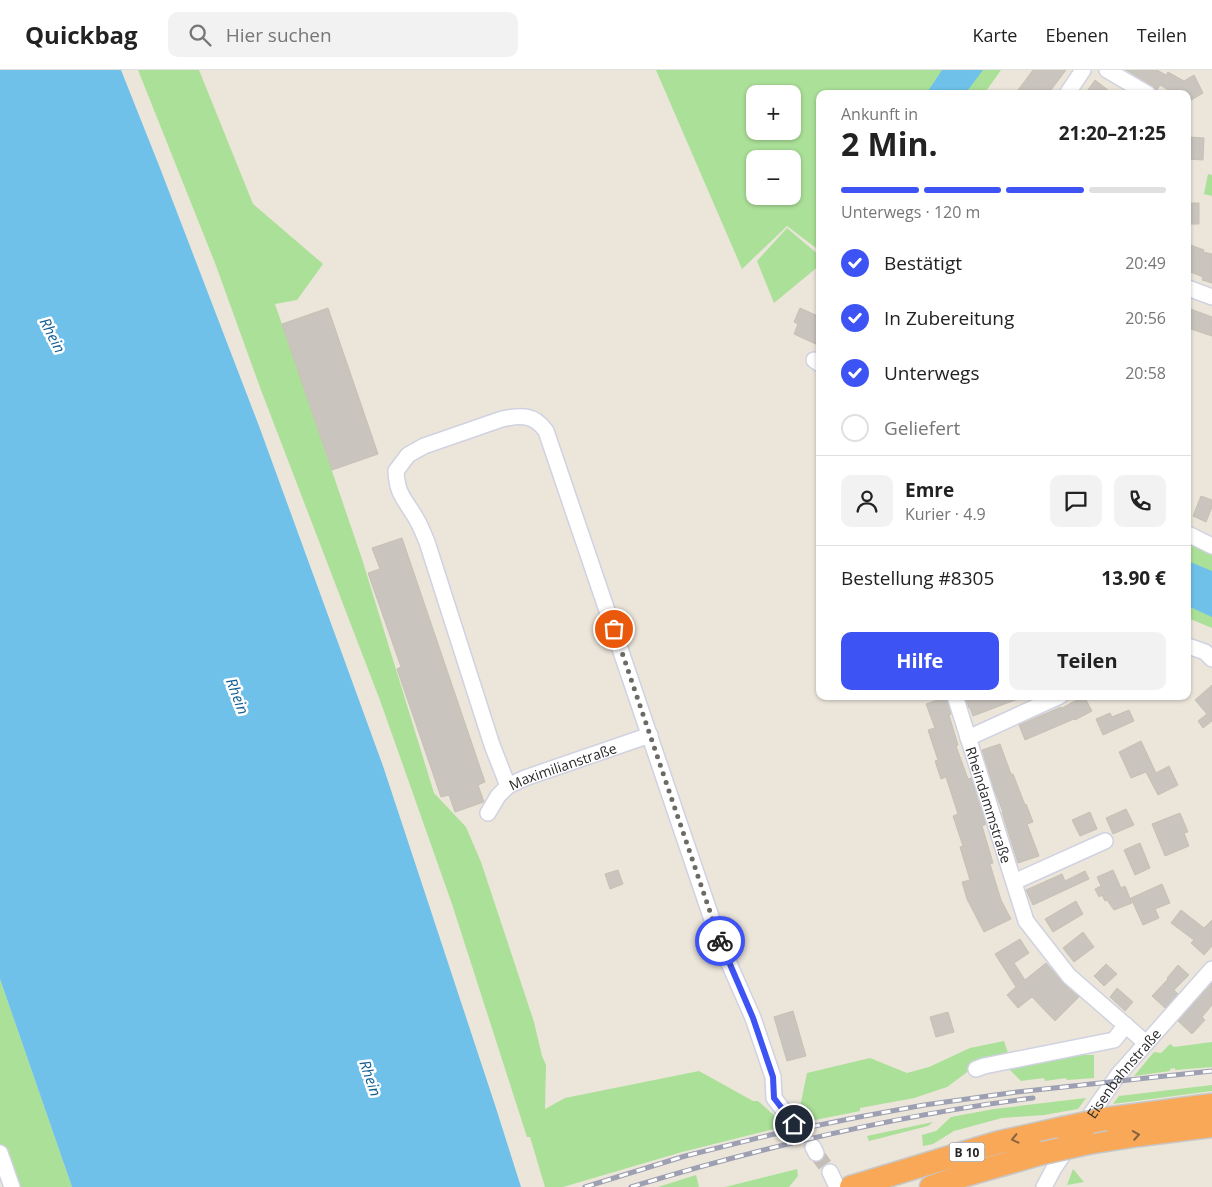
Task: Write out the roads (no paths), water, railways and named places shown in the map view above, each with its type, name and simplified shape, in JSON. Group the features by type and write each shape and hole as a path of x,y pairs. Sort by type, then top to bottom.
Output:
{"highway":[{"name":"B 10","path":"850,1187 996,1143 1105,1119 1212,1105"},
{"name":"B 10","path":"931,1187 978,1171 1088,1143 1139,1134 1212,1126"}],"street":[{"path":"1069,90 1083,70"},
{"path":"1107,70 1141,90"},
{"path":"1191,289 1212,297"},
{"path":"508,786 492,745 427,542 417,520 404,501 396,484 396,471 408,455 424,446 502,419 525,416 534,418 546,431 720,943 753,1018 773,1077 774,1098 794,1124"},
{"path":"1191,536 1212,546"},
{"path":"1191,647 1205,652 1212,659"},
{"path":"956,700 968,738"},
{"name":"Rheindammstraße","path":"1035,702 968,738 1026,921 1069,976 1146,1043"},
{"name":"Maximilianstraße","path":"488,813 498,796 508,786 525,778 650,735"},
{"name":"Rheindammstraße","path":"1014,882 1105,841"},
{"name":"Eisenbahnstraße","path":"1044,1187 1054,1168 1118,1075 1212,968"},
{"path":"976,1069 1114,1040 1126,1025"},
{"path":"0,1153 12,1187"},
{"path":"830,1172 837,1187"}],"water":[{"name":"Rhein","path":"0,70 121,70 259,426 383,766 521,1187 72,1187 0,979"},
{"path":"942,70 983,70 968,90 929,90"},
{"path":"1191,562 1212,571 1212,617 1191,607"}],"tunnel":[{"path":"794,1124 813,1147"},
{"path":"816,1153 830,1172"}],"railway":[{"path":"585,1187 685,1156 770,1135 859,1117 924,1105 1017,1092 1212,1071"},
{"path":"631,1187 681,1172 830,1134 931,1113 1033,1098"}]}
